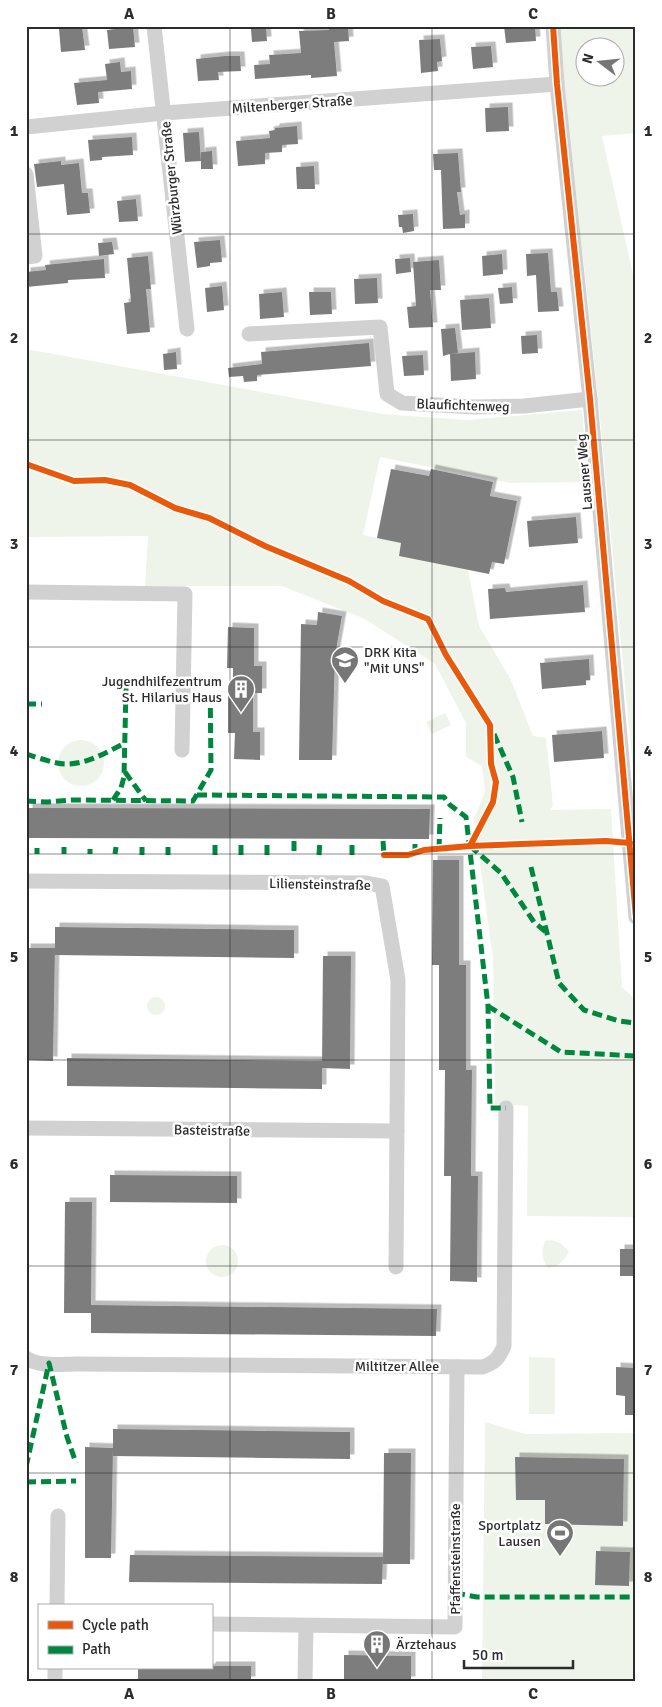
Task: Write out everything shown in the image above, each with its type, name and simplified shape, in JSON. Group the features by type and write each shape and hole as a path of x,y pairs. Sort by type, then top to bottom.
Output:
{"street":[{"name":"Würzburger Straße","path":"154,26 187,329"},
{"name":"Lausner Weg","path":"553,26 557,84 590,400 636,917"},
{"name":"Miltenberger Straße","path":"26,127 164,113 557,84"},
{"path":"26,174 35,256 26,257"},
{"name":"Blaufichtenweg","path":"248,334 380,326 387,394 402,403 475,407 590,400"},
{"path":"26,592 185,594 182,750"},
{"name":"Liliensteinstraße","path":"26,881 366,884 382,886 398,980 396,1267"},
{"name":"Miltitzer Allee","path":"26,1358 41,1364 482,1367 492,1364 500,1357 504,1346 506,1108"},
{"name":"Basteistraße","path":"26,1128 397,1131"},
{"name":"Pfaffensteinstraße","path":"212,1624 455,1628 457,1366"},
{"path":"57,1604 58,1516"},
{"path":"305,1681 306,1626"}],"shaded area":[{"path":"560,26 636,26 636,133 602,136 636,288 636,802 599,408 583,255 572,181"},
{"path":"26,349 382,414 467,420 582,410 588,482 510,483 380,457 363,535 401,543 399,556 468,570 479,626 511,680 533,736 546,738 553,805 550,810 611,809 622,987 636,1000 636,1217 527,1216 528,1106 495,1104 493,959 474,819 485,792 482,766 466,757 466,723 435,664 365,619 282,586 145,586 148,536 26,537"},
{"path":"445,713 451,725 432,734 426,722"},
{"path":"86,740 98,746 103,754 103,772 98,780 90,785 76,786 64,780 59,772 58,758 64,746 72,741"},
{"path":"156,997 162,1000 165,1006 162,1012 156,1015 150,1012 147,1006 150,1000"},
{"path":"551,1240 560,1243 569,1251 561,1262 548,1268 544,1262 543,1249 545,1241"},
{"path":"222,1245 228,1246 233,1250 237,1255 237,1267 233,1272 228,1276 222,1277 216,1276 211,1272 207,1267 206,1261 207,1255 211,1250 216,1246"},
{"path":"529,1357 555,1358 555,1414 529,1414"},
{"name":"Sportplatz Lausen","path":"485,1422 525,1434 636,1433 636,1681 482,1681"}],"building":[{"path":"348,26 349,41 334,42 337,76 311,78 311,75 255,79 254,65 270,64 269,55 301,53 299,31 329,30 329,27"},
{"path":"504,26 535,26 536,41 506,43"},
{"path":"82,27 85,50 61,52 59,29"},
{"path":"133,27 135,47 109,49 107,30"},
{"path":"266,27 267,41 252,42 251,29"},
{"path":"440,39 442,61 437,62 438,71 421,73 419,40"},
{"path":"491,46 493,67 473,69 471,47"},
{"path":"240,56 241,71 218,72 219,80 198,81 196,59"},
{"path":"120,62 121,72 131,71 132,89 98,92 99,103 77,105 74,83 107,80 105,64"},
{"path":"508,107 509,131 486,132 485,108"},
{"path":"297,126 298,144 282,145 282,152 265,153 265,164 238,166 236,141 270,138 269,131 275,130 275,128"},
{"path":"199,132 201,161 185,162 183,133"},
{"path":"132,137 133,155 102,157 102,160 90,161 88,140"},
{"path":"212,151 213,169 201,169 201,152"},
{"path":"458,153 461,192 457,192 460,215 465,214 465,228 443,229 441,170 434,170 433,154"},
{"path":"61,161 61,165 79,163 82,193 88,193 90,213 67,215 64,184 37,187 34,164"},
{"path":"314,166 315,189 297,189 296,167"},
{"path":"136,199 138,221 119,222 117,201"},
{"path":"413,214 414,231 403,233 402,227 399,227 398,215"},
{"path":"220,240 222,262 210,263 210,266 197,268 194,242"},
{"path":"112,242 114,254 99,256 98,243"},
{"path":"548,253 551,292 557,292 559,311 538,312 536,275 527,276 526,254"},
{"path":"502,254 503,274 483,276 482,256"},
{"path":"148,256 151,289 146,289 150,332 127,334 124,303 131,302 127,258"},
{"path":"410,258 411,272 396,274 395,259"},
{"path":"104,259 105,278 68,280 68,283 26,287 26,272 46,270 45,265"},
{"path":"439,260 441,290 430,290 433,327 409,328 407,307 416,306 413,262"},
{"path":"377,278 378,303 355,304 354,279"},
{"path":"222,286 224,310 207,312 205,288"},
{"path":"512,287 513,303 500,304 498,288"},
{"path":"282,292 284,317 260,319 259,294"},
{"path":"309,292 331,292 332,314 310,315"},
{"path":"489,298 491,328 462,330 460,300"},
{"path":"455,328 458,353 451,354 475,352 476,379 451,381 450,354 443,356 441,329"},
{"path":"537,335 538,353 522,354 521,336"},
{"path":"369,343 371,366 257,375 257,381 244,382 243,376 229,377 228,368 262,364 261,352"},
{"path":"176,352 177,369 164,370 163,354"},
{"path":"423,355 424,375 404,376 402,356"},
{"path":"391,469 429,476 431,469 493,482 490,496 517,501 504,564 492,562 489,574 399,556 401,543 377,538"},
{"path":"576,517 578,543 529,547 527,521"},
{"path":"583,585 585,612 490,619 488,589 505,588 506,592"},
{"path":"318,612 342,616 335,656 332,760 299,760 301,624 317,625"},
{"name":"Jugendhilfezentrum St. Hilarius Haus","path":"228,627 254,628 254,666 262,666 262,693 253,693 253,732 260,732 260,760 234,759 235,733 228,733 228,693 233,693 233,668 227,668"},
{"path":"589,659 590,680 586,680 586,685 542,689 540,663"},
{"path":"602,731 604,758 554,762 552,735"},
{"path":"28,808 430,809 429,839 28,838"},
{"path":"433,860 459,860 459,965 466,965 466,1070 472,1070 471,1176 478,1176 477,1282 450,1281 451,1176 444,1176 445,1070 439,1070 439,965 432,965"},
{"path":"55,927 294,930 294,958 55,955"},
{"path":"26,948 55,948 53,1061 26,1060"},
{"path":"323,956 351,956 350,1069 322,1068"},
{"path":"67,1058 322,1061 322,1089 67,1086"},
{"path":"110,1175 237,1176 237,1203 110,1202"},
{"path":"65,1202 92,1202 91,1313 64,1313"},
{"path":"620,1249 636,1249 636,1276 620,1276"},
{"path":"91,1305 437,1309 436,1336 91,1333"},
{"path":"616,1367 636,1368 636,1415 625,1415 625,1396 616,1395"},
{"path":"113,1429 350,1432 350,1459 113,1456"},
{"path":"85,1447 113,1448 111,1558 85,1558"},
{"path":"384,1453 411,1453 410,1564 383,1564"},
{"path":"515,1457 624,1459 623,1526 545,1524 545,1500 516,1500"},
{"path":"596,1551 630,1552 629,1586 595,1585"},
{"path":"130,1555 383,1557 382,1584 129,1582"},
{"name":"Ärztehaus","path":"344,1655 411,1656 411,1681 344,1681"},
{"path":"212,1666 251,1666 251,1681 138,1681 138,1670 212,1670"}],"marked path":[{"path":"26,663 26,672"},
{"path":"26,801 193,801 211,770 210,673"},
{"path":"113,800 121,788 124,777 126,688"},
{"path":"26,704 42,704"},
{"path":"494,734 513,777 522,822"},
{"path":"26,754 66,764 84,762 125,743"},
{"path":"125,772 146,801"},
{"path":"197,795 444,797 450,805 466,817 488,1006 490,1108 506,1108"},
{"path":"439,849 440,818"},
{"path":"215,840 215,855"},
{"path":"241,840 241,855"},
{"path":"267,840 267,855"},
{"path":"319,855 320,840"},
{"path":"294,841 294,855"},
{"path":"352,841 352,855"},
{"path":"383,841 384,855 387,855"},
{"path":"415,841 415,854"},
{"path":"470,846 501,873 534,922 546,932"},
{"path":"64,847 64,854"},
{"path":"115,854 116,847"},
{"path":"142,847 142,855"},
{"path":"168,847 168,855"},
{"path":"37,848 37,854"},
{"path":"90,849 90,854"},
{"path":"531,867 559,983 584,1010 619,1021 636,1023"},
{"path":"488,1006 561,1052 636,1056"},
{"path":"26,1467 49,1363 67,1437 76,1463"},
{"path":"26,1482 76,1481"},
{"path":"455,1593 477,1597 636,1597"}],"cycle path":[{"path":"553,26 557,84 590,399 636,917"},
{"path":"26,464 74,481 105,480 130,485 175,508 209,518 265,546 349,581 383,601 428,619 446,655 490,725 491,764 496,782 493,802 470,846"},
{"path":"384,855 408,855 424,850 470,846 606,841 630,843"}],"place":[{"name":"DRK Kita \"Mit UNS\"","path":"345,684"},
{"name":"Jugendhilfezentrum St. Hilarius Haus","path":"241,713"},
{"name":"Sportplatz Lausen","path":"560,1557"},
{"name":"Ärztehaus","path":"377,1668"}]}
